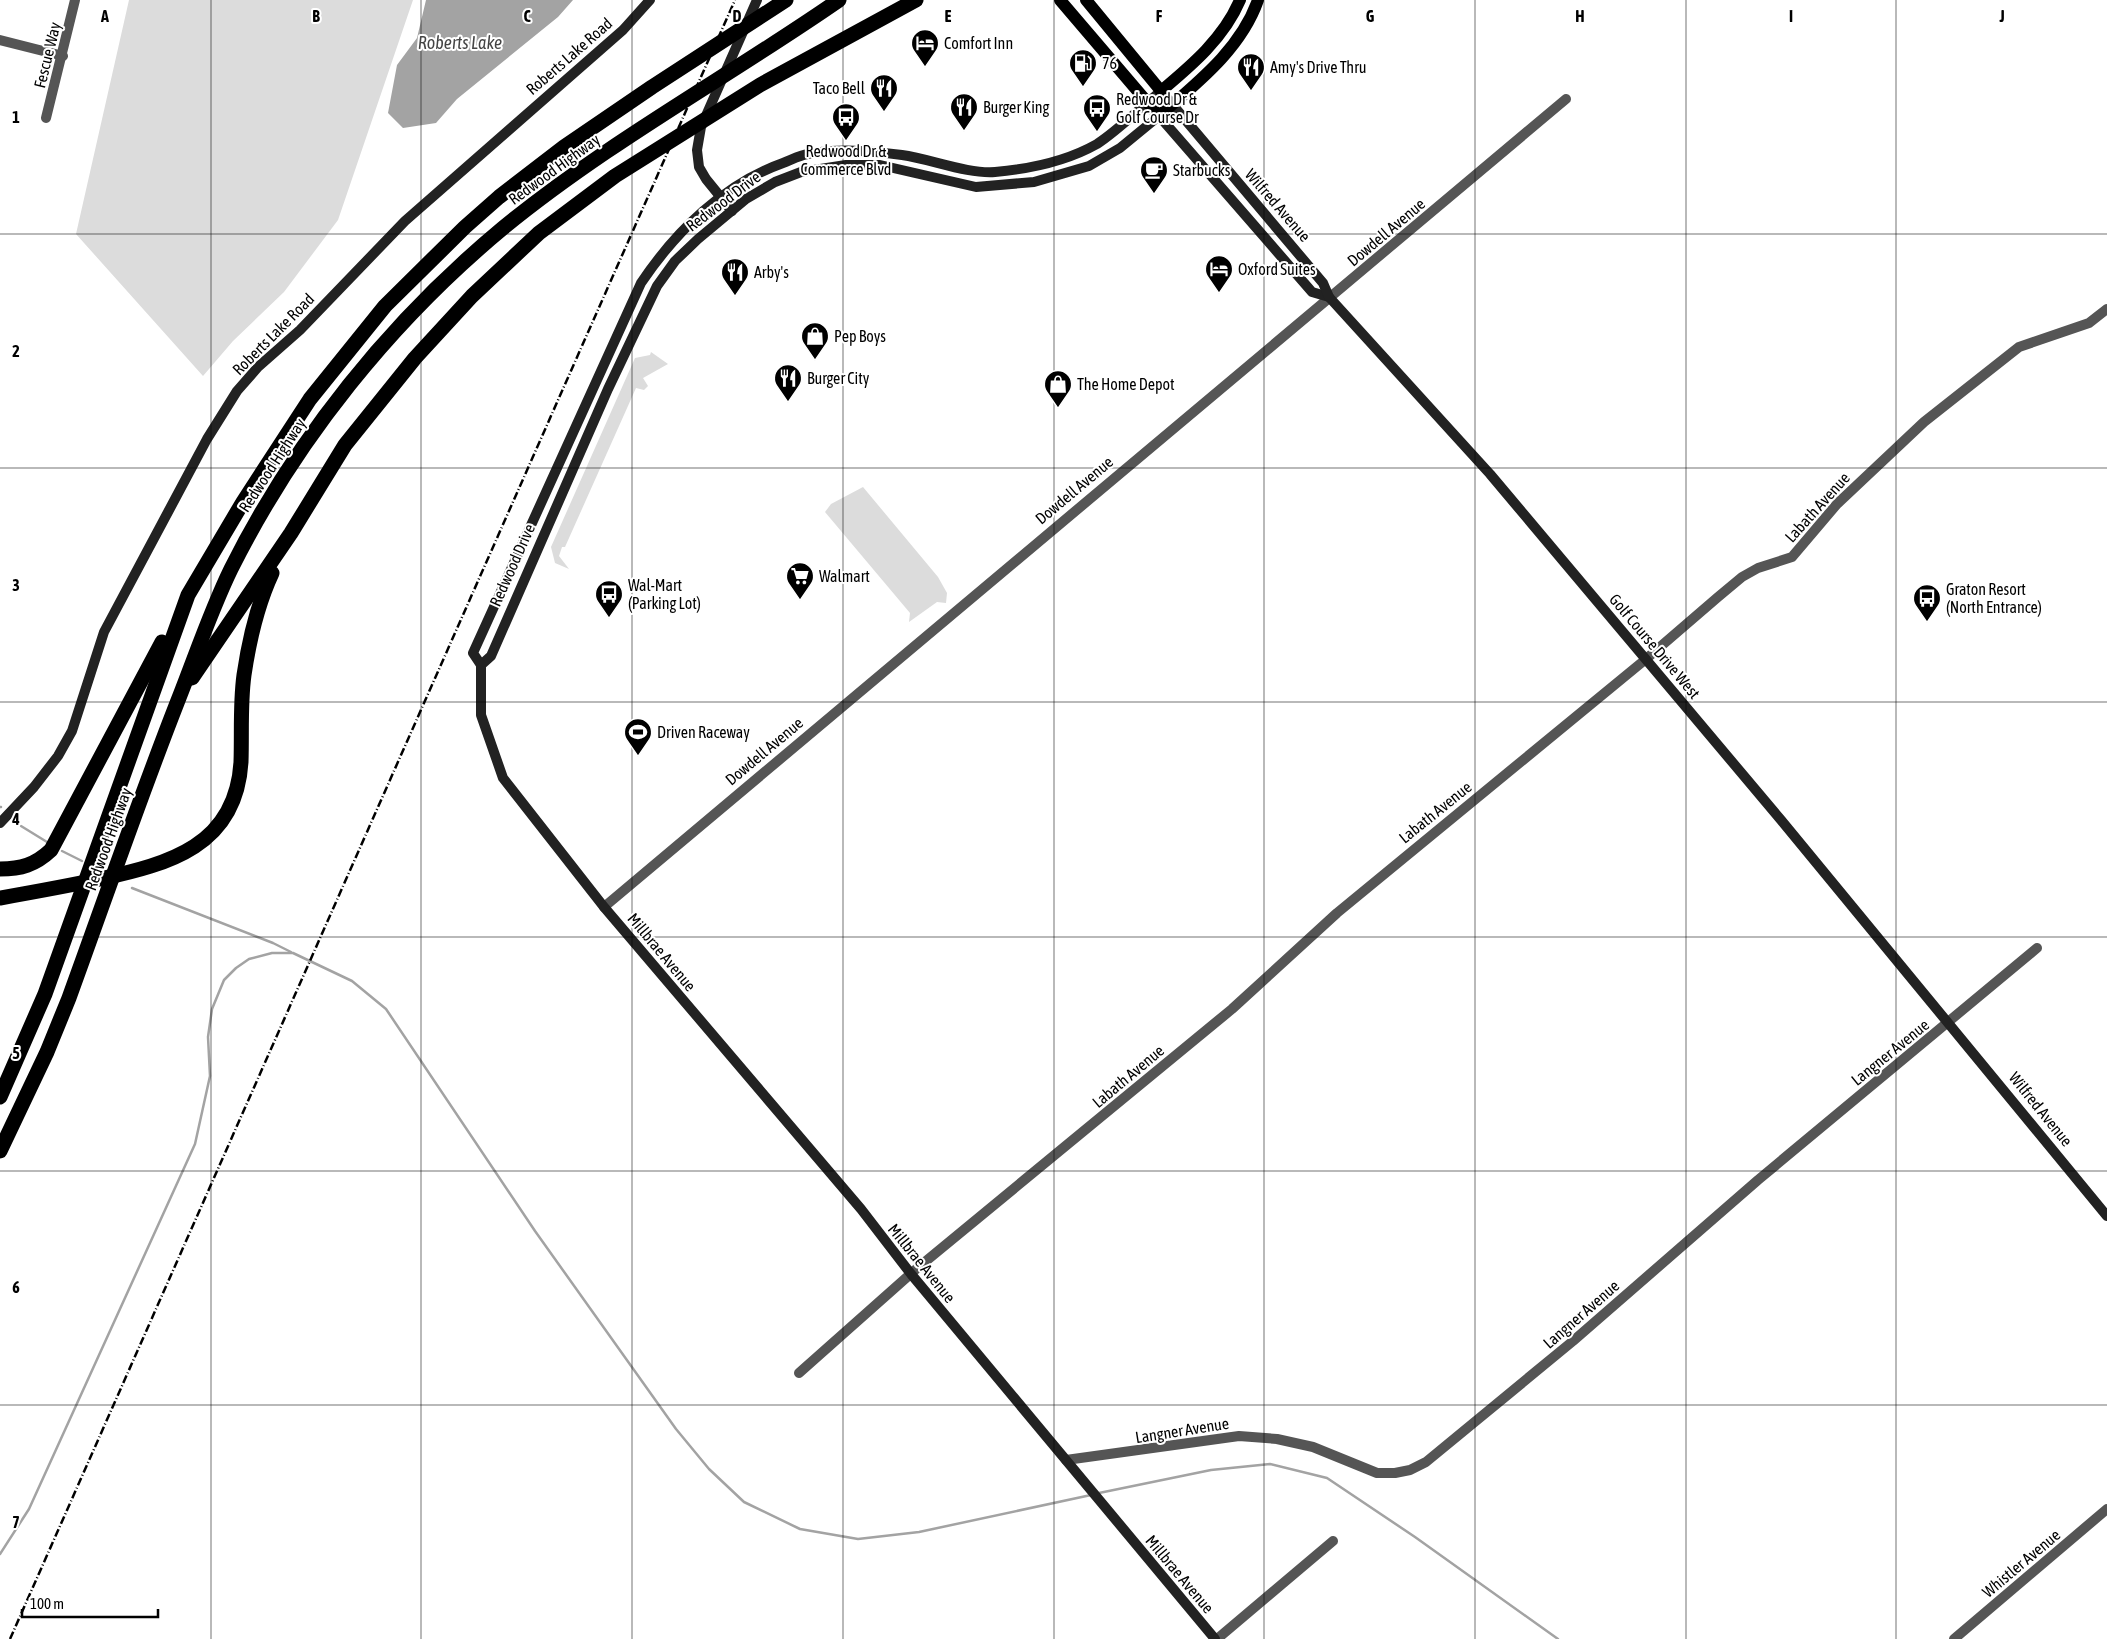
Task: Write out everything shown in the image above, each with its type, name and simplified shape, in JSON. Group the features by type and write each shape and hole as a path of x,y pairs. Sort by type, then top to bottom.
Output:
{"highway":[{"name":"Redwood Highway","path":"0,1097 45,994 188,595 243,502 310,399 385,306 465,227 499,197 564,147 786,0"},
{"name":"Redwood Highway","path":"0,1151 23,1105 58,1025 212,611 248,536 287,470 333,405 410,317 472,255 531,206 632,135 778,43 839,0"},
{"path":"181,693 225,633 291,533 345,445 415,358 472,296 539,233 615,176 760,86 916,0"},
{"path":"0,898 65,886 165,863 198,844 223,819 232,802 239,776 244,674 266,586 291,533"},
{"path":"0,869 28,866 40,860 51,850 62,832 97,761 188,595"}],"main road":[{"name":"Wilfred Avenue","path":"1060,0 1160,116"},
{"path":"1086,0 1162,91"},
{"name":"Redwood Drive","path":"1162,91 1198,60 1219,36 1240,0"},
{"name":"Redwood Drive","path":"1160,116 1205,77 1223,58 1254,11 1258,0"}],"street":[{"name":"Fescue Way","path":"46,118 63,56 75,0"},
{"name":"Roberts Lake Road","path":"0,823 14,810 58,756 72,730 104,632 207,439 237,391 258,367 300,330 406,220 623,30 650,0"},
{"path":"732,211 706,179 699,167 697,150 701,127 757,0"},
{"path":"0,40 63,56"},
{"name":"Redwood Drive","path":"604,906 503,778 481,715 481,666 473,653 641,283 672,242 720,197 761,171 807,154 861,150 920,158 993,172 1032,167 1066,157 1097,144 1162,91"},
{"name":"Wilfred Avenue","path":"1162,91 1323,283 1329,297"},
{"name":"Dowdell Avenue","path":"604,906 1566,100"},
{"name":"Redwood Drive","path":"481,666 491,656 505,619 608,389 657,286 681,256 732,211 752,195 775,182 812,170 846,165 880,165 976,187 1034,182 1089,166 1120,148 1160,116"},
{"name":"Wilfred Avenue","path":"1160,116 1312,292 1329,297"},
{"path":"807,154 812,170"},
{"path":"917,173 920,158"},
{"path":"1032,167 1034,182"},
{"name":"Golf Course Drive West","path":"1329,297 1490,474 1949,1022"},
{"name":"Labath Avenue","path":"799,1373 911,1274 1232,1009 1337,912 1646,659 1742,577 1758,568 1792,558 1837,504 1905,439 2019,347 2089,323 2107,309"},
{"name":"Millbrae Avenue","path":"604,906 861,1209 911,1274 1216,1639"},
{"name":"Langner Avenue","path":"1066,1460 1239,1436 1277,1439 1313,1447 1377,1473 1395,1474 1410,1470 1426,1462 1573,1341 1758,1180 2037,948"},
{"name":"Wilfred Avenue","path":"1949,1022 2107,1216"},
{"name":"Whistler Avenue","path":"1954,1639 2107,1509"},
{"path":"1216,1639 1333,1541"}],"shaded area":[{"path":"129,0 413,0 338,220 284,292 233,341 203,376 76,234"},
{"path":"651,352 668,364 643,378 648,386 644,390 636,388 565,547 562,547 559,556 569,569 555,563 551,547 635,358 650,355"},
{"path":"863,487 938,577 947,593 946,603 937,602 909,622 910,613 825,512 831,504"}],"water":[{"name":"Roberts Lake","path":"426,0 573,0 558,17 457,99 436,123 403,128 388,113 397,65 417,38"}],"waterway":[{"path":"21,826 47,842"},
{"path":"62,851 82,861"},
{"path":"132,888 273,943 291,952"},
{"path":"0,1554 29,1509 195,1144 210,1076 208,1037 212,1009 224,980 249,959 272,953 293,953 352,981 386,1009 535,1231 676,1429 709,1469 744,1502 800,1529 858,1539 919,1532 1091,1495"},
{"path":"1099,1493 1211,1470 1270,1464 1327,1478 1415,1537 1558,1639"}],"railway":[{"path":"10,1639 735,0"}],"place":[{"name":"Comfort Inn","path":"925,67"},
{"name":"76","path":"1083,87"},
{"name":"Amy's Drive Thru","path":"1251,91"},
{"name":"Taco Bell","path":"884,112"},
{"name":"Burger King","path":"964,131"},
{"name":"Redwood Dr & Golf Course Dr","path":"1097,132"},
{"name":"Redwood Dr & Commerce Blvd","path":"846,141"},
{"name":"Starbucks","path":"1154,194"},
{"name":"Oxford Suites","path":"1219,293"},
{"name":"Arby's","path":"735,296"},
{"name":"Pep Boys","path":"815,360"},
{"name":"Burger City","path":"788,402"},
{"name":"The Home Depot","path":"1058,408"},
{"name":"Walmart","path":"800,600"},
{"name":"Wal-Mart (Parking Lot)","path":"609,618"},
{"name":"Graton Resort (North Entrance)","path":"1927,622"},
{"name":"Driven Raceway","path":"638,756"}]}
